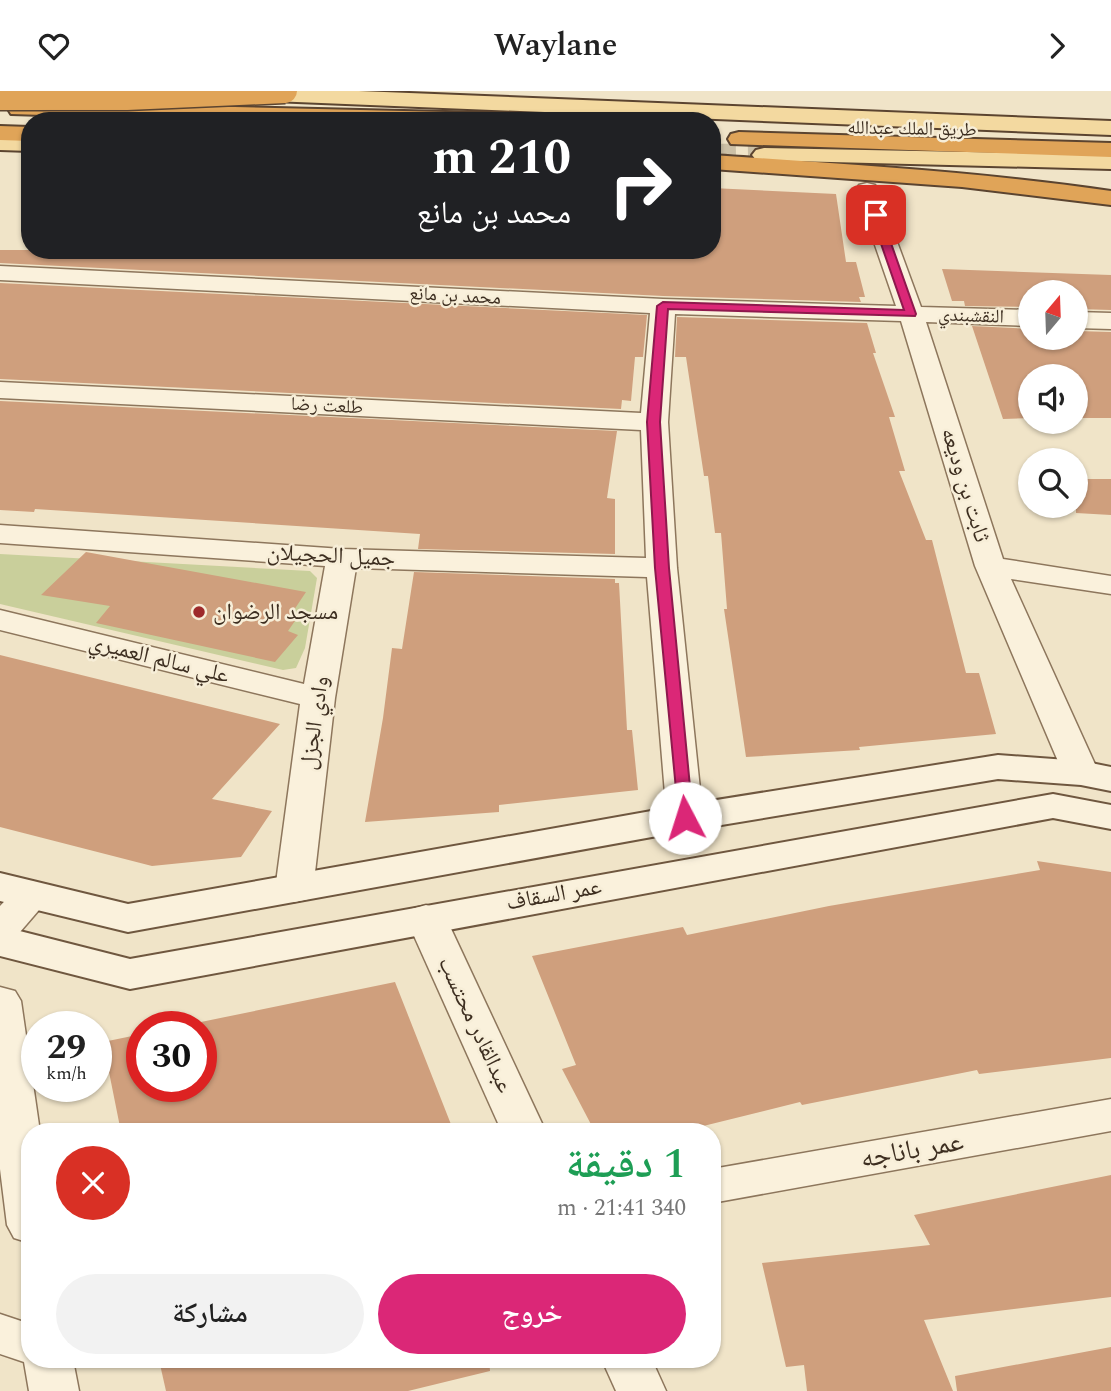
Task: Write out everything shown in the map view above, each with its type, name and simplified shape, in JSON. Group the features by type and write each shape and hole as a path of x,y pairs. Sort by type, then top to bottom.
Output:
{"highway":[{"path":"0,98 127,99 285,91"},
{"path":"0,109 133,112"},
{"path":"0,122 21,123"},
{"name":"طريق الملك عبدالله","path":"721,129 760,147 1111,150"},
{"name":"طريق الملك عبدالله","path":"760,147 1111,130"},
{"path":"0,133 21,134"},
{"path":"721,140 956,180 1111,198"},
{"path":"721,159 760,147"}],"main road":[{"path":"173,91 705,112"},
{"path":"721,113 1111,130"},
{"path":"0,143 21,144"},
{"path":"760,147 1111,162"}],"street":[{"name":"ثابت بن وديعه","path":"867,190 911,314 990,566 1096,776"},
{"name":"محمد بن مانع","path":"0,273 663,306 911,314"},
{"path":"663,306 654,422 662,568 685,818"},
{"name":"النقشبندي","path":"911,314 1018,318"},
{"path":"1088,320 1111,321"},
{"name":"طلعت رضا","path":"0,390 654,422"},
{"name":"جميل الحجيلان","path":"0,534 342,558 662,568"},
{"name":"وادي الجزل","path":"294,890 318,698 342,558"},
{"path":"990,566 1111,585"},
{"name":"علي سالم العميري","path":"0,620 318,698"},
{"path":"0,930 16,891 128,918 685,818 998,767 1096,776"},
{"name":"عمر السقاف","path":"0,941 131,974 426,918 1053,806 1111,817"},
{"name":"عبدالقادر محتسب","path":"426,918 520,1123"},
{"path":"0,1001 21,1158"},
{"name":"عمر باناجه","path":"721,1184 1111,1115"},
{"path":"0,1334 21,1341"},
{"path":"50,1368 54,1391"},
{"path":"631,1368 641,1391"}],"green space":[{"name":"مسجد الرضوان","path":"0,554 310,571 317,578 305,648 296,668 283,670 0,604"}],"building":[{"path":"721,188 836,194 846,262 856,262 865,297 859,297 861,302 663,296 0,263 0,250 21,250 21,259 721,259"},
{"path":"942,269 1111,275 1111,310 1088,309 1088,280 1018,280 1018,307 965,306 964,301 952,301"},
{"path":"0,283 647,315 643,357 635,357 631,401 622,400 621,409 0,379"},
{"path":"677,317 867,323 876,353 873,353 895,417 889,417 905,471 899,471 926,540 932,540 966,673 979,673 996,734 859,747 860,750 746,757 724,609 727,609 721,533 715,533 708,476 704,476 686,357 675,357"},
{"path":"972,326 1018,328 1018,350 1088,350 1088,331 1111,332 1111,418 1088,418 1088,364 1018,364 1018,418 1003,419"},
{"path":"0,401 617,431 607,498 615,499 615,554 418,549 420,534 35,509 34,512 0,510"},
{"path":"1088,479 1111,479 1111,515 1088,514"},
{"name":"مسجد الرضوان","path":"86,552 306,592 290,616 297,618 288,631 298,635 275,662 96,623 110,606 41,595"},
{"path":"414,572 615,579 615,583 619,583 627,730 632,730 638,790 499,805 499,812 365,822 392,648 402,649"},
{"path":"0,655 280,724 212,799 272,811 241,857 152,866 0,827"},
{"path":"1037,861 1111,872 1111,1058 979,1074 977,1070 802,1105 800,1102 715,1123 590,1123 562,1069 576,1065 532,956 683,927 687,935 829,906 1040,870"},
{"path":"395,982 450,1123 119,1123 112,1087 112,1040 126,1037 126,1102 217,1102 217,1019"},
{"path":"1111,1175 1111,1297 924,1320 953,1391 807,1391 804,1365 786,1367 762,1263 930,1245 914,1215"},
{"path":"1111,1347 1111,1391 957,1391 955,1376"},
{"path":"161,1368 490,1368 490,1371 408,1391 166,1391"}],"tunnel":[{"path":"721,156 764,155"}],"place":[{"name":"مسجد الرضوان","path":"199,612"}],"route":[{"path":"685,818 662,568 654,422 663,306 911,314 876,215"}]}
